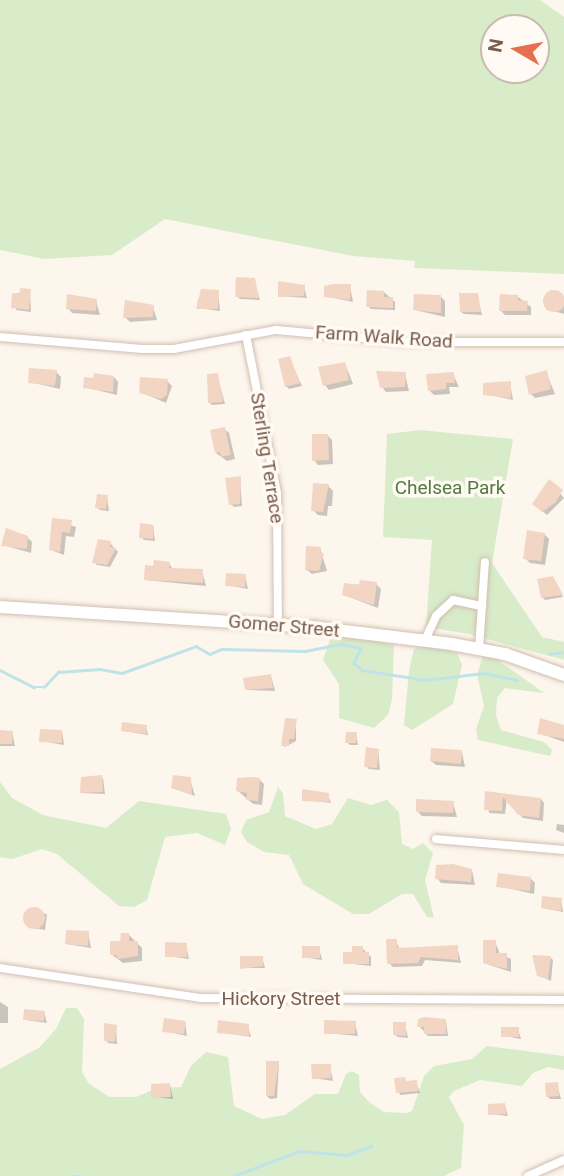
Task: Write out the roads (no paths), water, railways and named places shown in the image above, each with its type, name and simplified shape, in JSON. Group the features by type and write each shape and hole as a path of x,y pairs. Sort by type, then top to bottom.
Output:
{"street":[{"name":"Farm Walk Road","path":"0,337 163,349 276,330 409,342 564,342"},
{"name":"Sterling Terrace","path":"246,335 277,493 278,625"},
{"path":"479,649 485,562"},
{"path":"425,640 436,617 453,600 482,606"},
{"name":"Gomer Street","path":"0,607 278,625 425,640 479,649 564,675"},
{"path":"436,839 564,850"},
{"name":"Hickory Street","path":"0,968 201,998 564,1000"},
{"path":"528,1176 564,1160"}],"waterway":[{"path":"0,670 34,687 44,687 58,672 100,669 122,673 196,646 210,654 222,649 305,651 341,644 361,648 354,663 362,670 425,680 484,673 516,680"},
{"path":"549,654 564,652"},
{"path":"234,1176 299,1151 347,1155 371,1146"},
{"path":"74,1176 80,1176"}],"park label":[{"name":"Chelsea Park","path":"450,488"}]}
